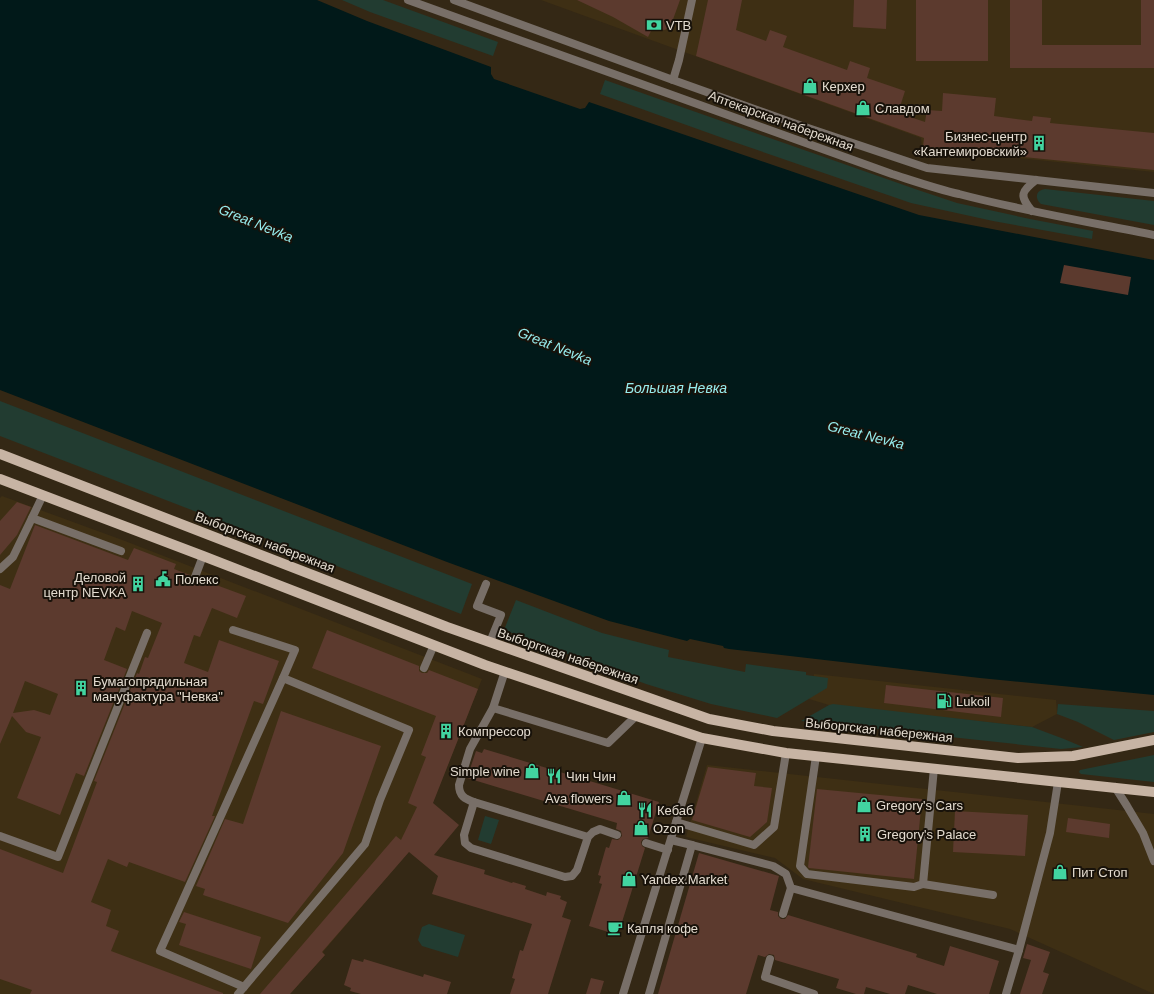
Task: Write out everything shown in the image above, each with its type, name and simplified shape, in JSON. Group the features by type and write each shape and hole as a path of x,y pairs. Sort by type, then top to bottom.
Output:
{"main road":[{"name":"Выборгская набережная","path":"0,454 440,624 709,719 773,731 1018,758 1073,756 1154,740"},
{"path":"0,479 434,645 505,671 702,738 786,753 1154,792"}],"street":[{"name":"Аптекарская набережная","path":"408,0 892,174 960,195 1154,235"},
{"name":"Аптекарская набережная","path":"454,0 802,126 927,168 1154,193"},
{"path":"673,80 679,60 692,0"},
{"path":"1032,211 1024,201 1023,195 1026,188 1036,180"},
{"path":"0,569 13,557 43,495"},
{"path":"32,518 121,551"},
{"path":"195,577 203,556"},
{"path":"486,584 477,606 501,615 490,642"},
{"path":"233,630 295,650 160,951 244,987"},
{"path":"0,836 58,857 146,633"},
{"path":"424,668 434,645"},
{"path":"505,671 493,708 470,749 459,785 459,791 467,800 588,837"},
{"path":"238,994 365,844 380,800 409,730 283,678"},
{"path":"493,708 608,742 636,716"},
{"path":"623,994 702,738"},
{"path":"676,822 754,845 774,827 786,753"},
{"path":"816,756 800,866 807,874 914,887 923,884 993,895"},
{"path":"923,884 934,768"},
{"path":"1006,994 1050,833 1058,782"},
{"path":"1115,787 1143,833 1154,861"},
{"path":"474,802 464,835 465,843 471,848 565,877 572,876 578,870 588,837 593,832 600,829 617,835"},
{"path":"671,840 773,866 786,874 792,888 783,914"},
{"path":"646,844 668,850"},
{"path":"649,994 692,845"},
{"path":"792,888 1019,950"},
{"path":"770,958 765,977 814,994"}],"shaded area":[{"path":"541,0 1154,0 1154,172 922,148 921,138"},
{"path":"2,496 125,541 482,679 429,812 411,849 323,952 325,955 290,994 0,994 0,498"},
{"path":"814,674 1056,700 1057,714 1032,727 829,705 809,699"},
{"path":"707,765 1154,814 1154,994 1010,929 803,879 775,858 686,837"}],"green space":[{"path":"342,0 383,0 498,42 493,56 370,12"},
{"path":"605,80 957,203 1093,231 1092,239 993,221 911,203 600,94"},
{"path":"1045,189 1154,201 1154,225 1041,204 1037,199 1037,195 1040,191"},
{"path":"0,401 472,584 461,614 0,436"},
{"path":"516,600 602,633 669,650 668,657 745,672 746,664 806,672 806,675 828,678 827,688 777,718 711,704 646,684 504,630"},
{"path":"833,704 1032,727 1083,747 1061,749 801,721"},
{"path":"1058,704 1154,711 1154,732 1114,740 1078,722 1057,714"},
{"path":"1154,755 1154,782 1081,774 1079,772 1080,770"},
{"path":"485,816 499,820 491,844 478,840"},
{"path":"429,924 465,935 458,957 422,946 418,940 422,927"}],"water":[{"name":"Большая Невка","path":"0,0 317,0 367,21 491,67 491,74 494,79 580,109 585,108 589,102 919,215 1154,260 1154,695 980,678 729,649 724,648 723,646 690,639 687,641 609,621 447,562 0,390"}],"building":[{"path":"577,0 680,0 671,25 665,30 652,29 648,37 613,17"},
{"path":"708,0 742,0 736,30 766,41 770,30 787,36 783,47 847,70 850,61 870,68 867,78 905,91 898,113 925,122 927,110 942,111 943,93 996,98 994,116 1032,121 1033,116 1051,118 1050,123 1154,133 1154,170 923,147 924,138 696,56"},
{"path":"854,0 887,0 886,29 853,27"},
{"path":"916,0 988,0 988,61 916,61"},
{"path":"1010,0 1042,0 1042,45 1141,45 1141,0 1154,0 1154,68 1010,68"},
{"path":"1064,265 1131,277 1128,295 1060,283"},
{"path":"17,502 31,507 17,535 0,555 0,521"},
{"path":"35,525 128,560 134,548 176,564 174,569 190,575 193,582 200,579 246,596 237,618 212,608 200,637 194,635 184,663 208,672 219,640 279,661 263,704 254,701 212,816 215,816 185,882 129,862 127,867 108,859 91,902 111,910 106,926 119,931 111,951 223,994 30,994 32,990 0,979 0,849 63,873 97,782 94,781 137,673 139,674 145,657 148,658 162,623 132,611 125,631 116,627 104,660 127,669 84,776 76,773 60,815 17,798 41,737 26,732 12,716 0,744 0,585 10,589","holes":["25,681 58,694 50,715 34,710 13,713"]},
{"path":"327,630 419,666 419,671 422,673 427,673 429,670 478,689 433,803 459,825 434,855 485,870 484,874 526,886 525,889 546,896 547,892 561,896 560,899 567,902 562,917 571,920 548,994 510,994 515,979 512,978 520,950 523,951 532,924 432,894 438,876 409,852 322,952 325,955 290,994 260,994 396,836 401,840 417,807 408,803 426,757 421,755 436,716 312,668"},
{"name":"Lukoil","path":"886,685 1003,698 1001,717 884,703"},
{"path":"281,711 381,746 343,853 288,923 203,895 205,889 196,886 225,819 243,824"},
{"path":"484,749 659,802 648,838 643,839 641,842 642,846 645,848 618,935 589,926 602,884 599,883 601,876 598,875 606,847 609,848 612,839 618,840 622,836 621,831 616,829 617,823 467,778 476,751 482,753"},
{"path":"708,767 756,773 754,786 772,788 767,822 750,837 692,820"},
{"name":"Gregory's Palace","path":"817,789 922,799 914,879 809,868"},
{"path":"955,811 1028,815 1025,856 953,852"},
{"path":"1068,818 1110,824 1109,838 1066,832"},
{"path":"699,853 779,876 770,910 778,912 778,916 781,919 785,919 788,915 917,954 916,957 944,966 950,946 999,961 989,994 937,994 908,985 905,994 890,994 866,987 864,994 856,994 836,988 839,979 775,960 774,955 769,954 765,957 758,955 746,994 658,994"},
{"path":"184,912 261,937 251,969 179,945 186,924 179,922"},
{"path":"1027,944 1050,952 1043,972 1049,974 1042,994 1020,994 1031,960 1023,958"},
{"path":"352,959 363,962 364,959 423,977 424,974 451,982 447,994 361,994 350,991 351,988 344,985"},
{"path":"591,978 604,981 600,994 586,994"}],"place":[{"name":"VTB","path":"654,25"},
{"name":"Керхер","path":"810,86"},
{"name":"Славдом","path":"863,108"},
{"name":"Бизнес-центр «Кантемировский»","path":"1039,143"},
{"name":"Полекс","path":"163,579"},
{"name":"Деловой центр NEVKA","path":"138,584"},
{"name":"Бумагопрядильная мануфактура \"Невка\"","path":"81,688"},
{"name":"Lukoil","path":"944,701"},
{"name":"Компрессор","path":"446,731"},
{"name":"Simple wine","path":"532,771"},
{"name":"Чин Чин","path":"554,776"},
{"name":"Ava flowers","path":"624,798"},
{"name":"Gregory's Cars","path":"864,805"},
{"name":"Кебаб","path":"645,810"},
{"name":"Ozon","path":"641,828"},
{"name":"Gregory's Palace","path":"865,834"},
{"name":"Пит Стоп","path":"1060,872"},
{"name":"Yandex.Market","path":"629,879"},
{"name":"Капля кофе","path":"615,928"}],"water label":[{"name":"Great Nevka","path":"256,223"},
{"name":"Great Nevka","path":"555,346"},
{"name":"Great Nevka","path":"866,435"}]}
